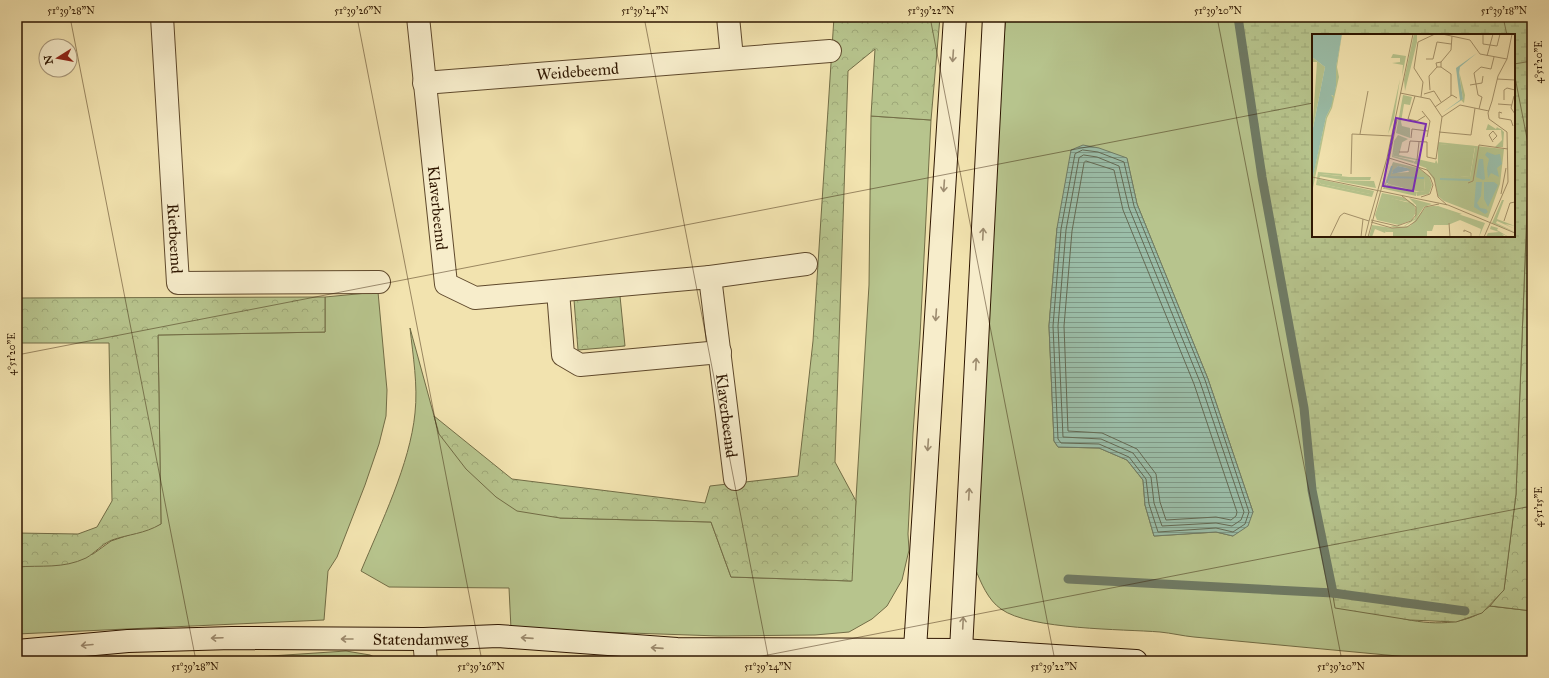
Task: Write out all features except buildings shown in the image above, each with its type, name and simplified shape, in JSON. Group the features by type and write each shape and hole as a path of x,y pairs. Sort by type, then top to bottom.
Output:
{"main road":[{"name":"Rietbeemd","path":"162,17 178,283 379,282"},
{"name":"Klaverbeemd","path":"418,17 446,284 475,298 710,277 806,264"},
{"path":"728,17 732,58"},
{"path":"916,655 955,17"},
{"path":"959,656 994,17"},
{"name":"Weidebeemd","path":"424,83 830,51"},
{"name":"Klaverbeemd","path":"710,277 735,479"},
{"name":"Klaverbeemd","path":"558,290 563,355 580,365 720,352"},
{"name":"Statendamweg","path":"17,651 143,641 232,638 424,639 498,636 677,649 1136,661"},
{"path":"424,639 426,661"}],"green space":[{"path":"834,17 940,17 931,120 871,116 875,49 848,71 835,462 856,501 852,581 731,577 711,522 560,518 517,511 496,497 466,469 439,434 434,416 512,479 705,503 710,486 798,476 813,341"},
{"path":"1006,17 1237,17 1400,618 1435,623 1459,621 1470,618 1490,606 1532,611 1532,661 1480,661 1408,657 1194,637 1160,632 1054,625 1015,616 1001,609 992,601 982,585 975,568 1001,66","holes":["1127,159 1137,204 1208,379 1253,512 1233,536 1216,532 1154,536 1145,505 1143,480 1127,460 1099,448 1058,447 1054,441 1049,326 1057,228"]},
{"path":"1237,17 1532,17 1532,80 1516,494 1504,590 1482,613 1456,622 1410,620 1335,608"},
{"path":"1532,80 1532,611 1490,606 1504,589 1516,494"},
{"path":"871,116 931,120 920,336 913,433 908,534 909,550 902,580 887,606 872,619 849,632 815,635 719,636 511,629 509,588 389,587 361,571 394,493 412,432 416,392 410,328 439,434 560,518 711,522 731,577 851,581 869,285"},
{"path":"378,292 387,390 386,416 379,444 365,485 337,557 328,571 324,620 17,634 17,567 93,554 111,541 161,524 158,335 325,332 325,297"},
{"path":"620,296 625,346 578,350 574,300"},
{"path":"325,297 325,332 158,335 161,524 143,532 112,540 86,558 69,564 17,567 17,533 78,534 97,527 112,501 109,343 17,343 17,298"},
{"path":"346,651 370,655 382,661 195,661"}],"water":[{"path":"1083,145 1099,148 1127,158 1137,204 1208,379 1253,512 1248,526 1233,536 1216,532 1154,536 1145,505 1143,480 1127,460 1099,448 1058,447 1054,441 1049,326 1057,228 1071,150"}],"waterway":[{"path":"1238,17 1262,177 1304,408 1312,490 1333,593"},
{"path":"1068,579 1333,593 1465,611"}]}
